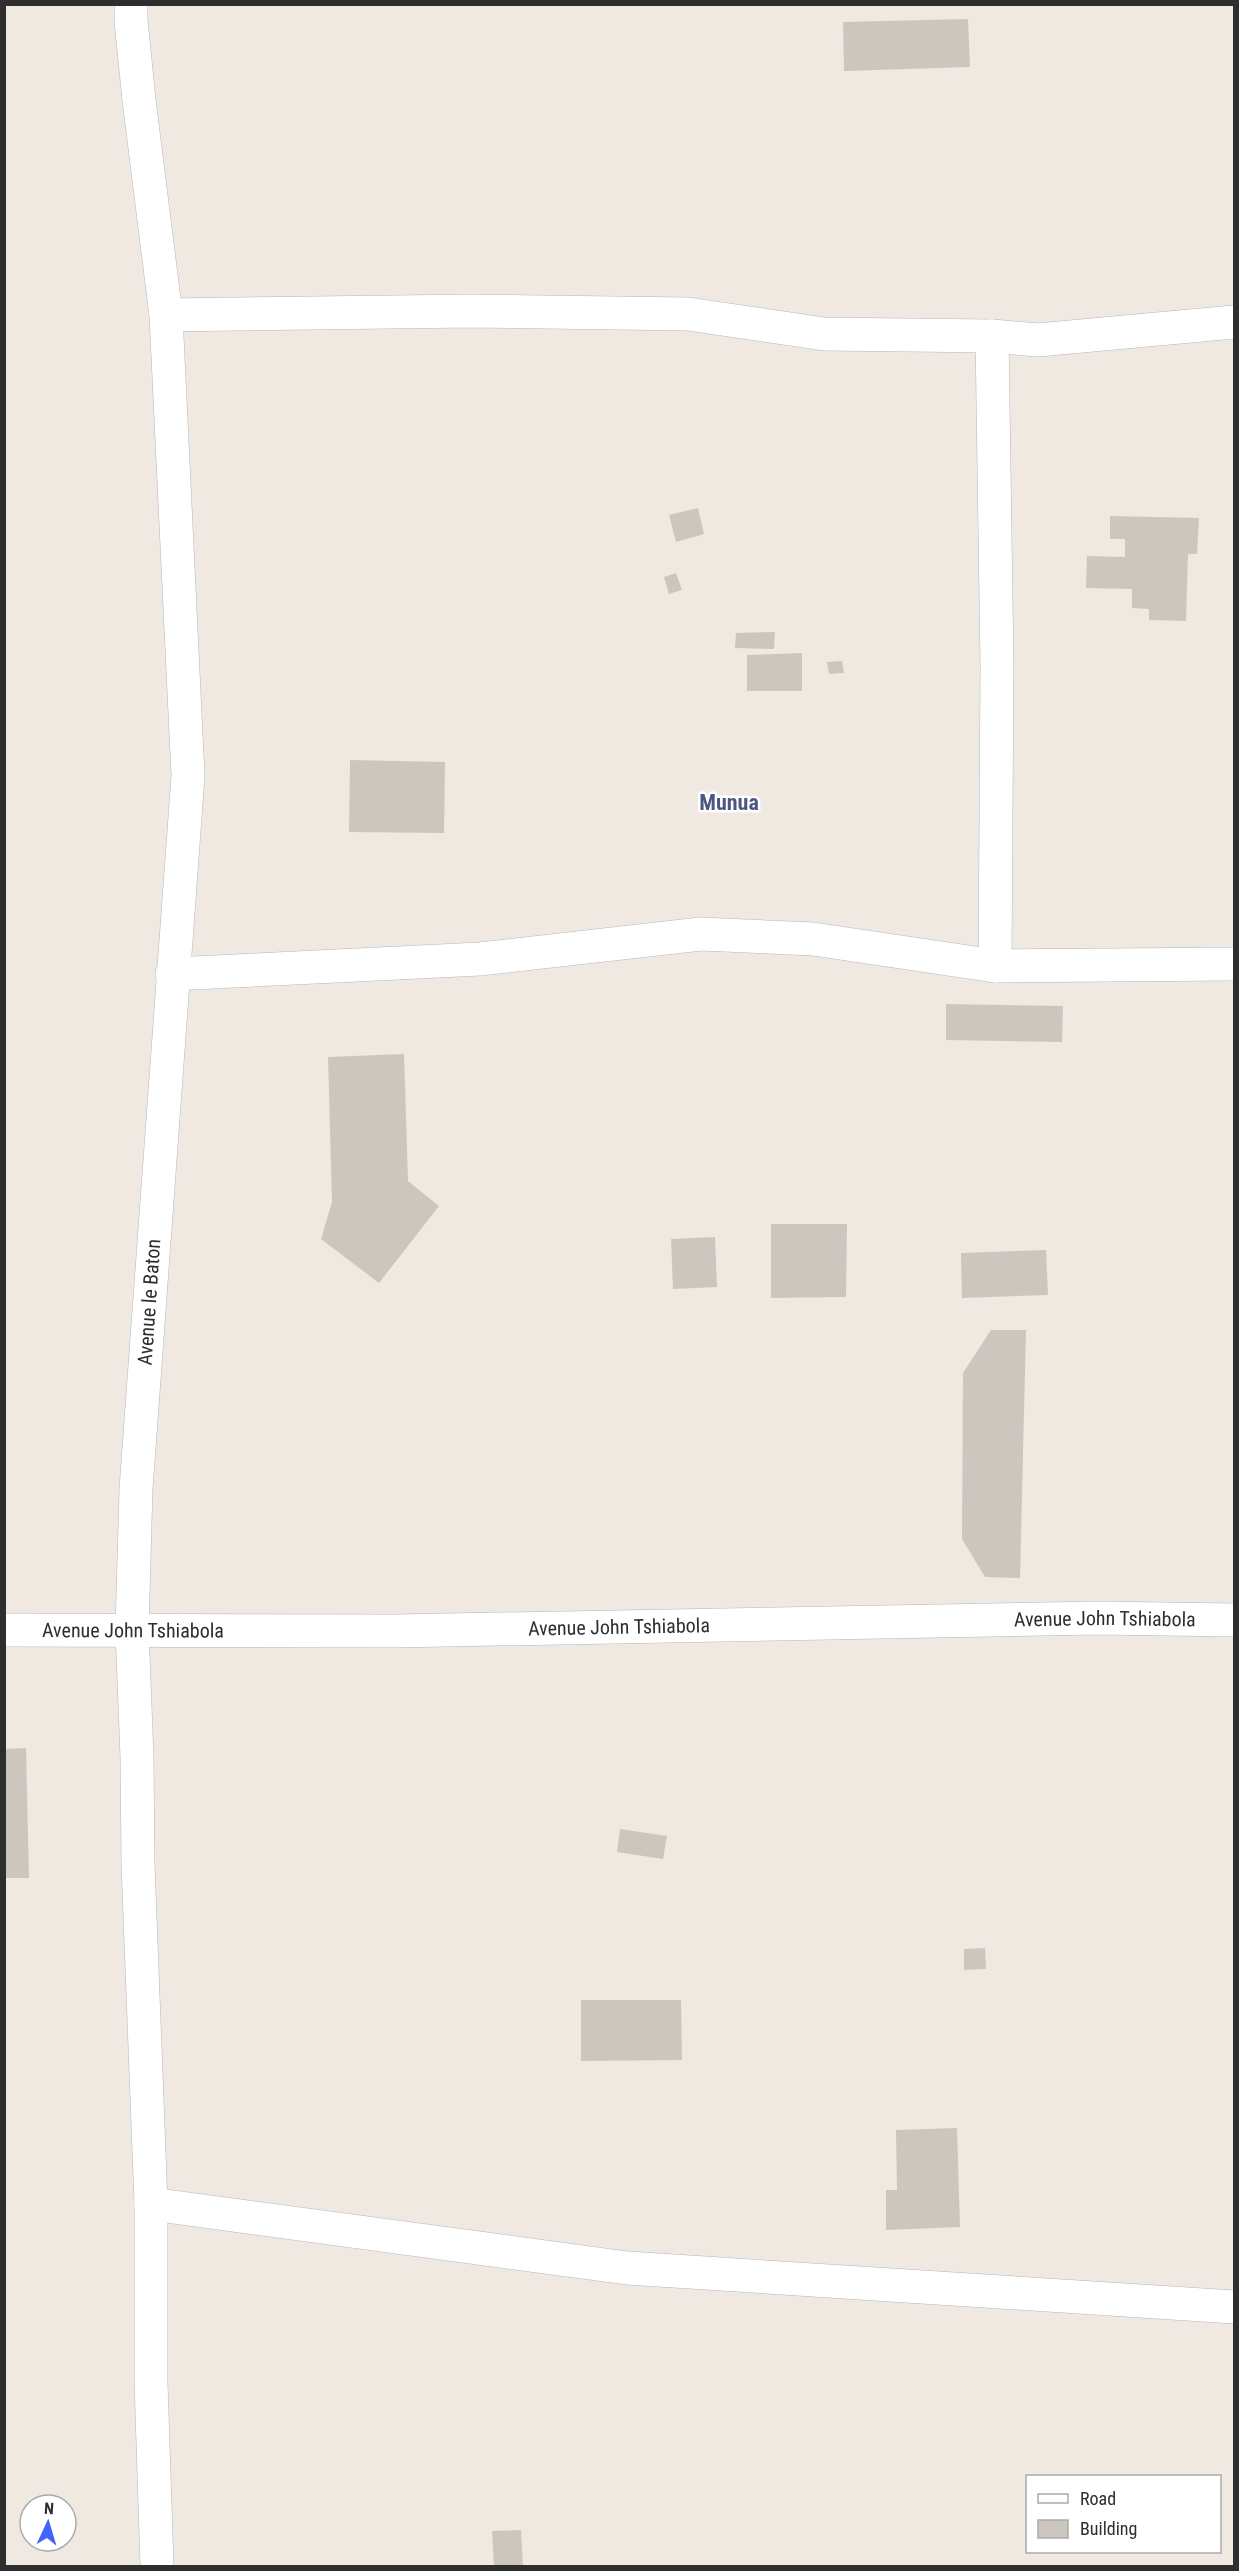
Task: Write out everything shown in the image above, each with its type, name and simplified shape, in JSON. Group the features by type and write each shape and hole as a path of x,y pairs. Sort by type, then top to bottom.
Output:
{"street":[{"name":"Avenue le Baton","path":"131,4 130,21 166,315 188,776 136,1489 132,1630 151,2204 151,2382 157,2566"},
{"path":"166,315 471,311 687,314 824,334 992,336 1038,340 1234,322"},
{"path":"992,336 997,666 995,966"},
{"path":"172,974 480,959 701,934 813,939 995,966 1234,964"},
{"name":"Avenue John Tshiabola","path":"4,1630 395,1631 1097,1618 1234,1620"},
{"path":"151,2204 627,2268 1234,2307"}],"building":[{"path":"968,19 970,67 844,71 843,22"},
{"path":"698,508 704,534 676,542 669,515"},
{"path":"1110,516 1199,518 1197,554 1188,554 1186,621 1149,620 1149,609 1132,608 1132,589 1086,588 1087,556 1125,557 1125,539 1110,539"},
{"path":"676,573 682,590 669,594 664,577"},
{"path":"775,632 774,649 735,648 736,633"},
{"path":"802,653 802,691 747,691 747,655"},
{"path":"842,661 844,673 829,674 827,662"},
{"path":"350,760 445,762 444,833 349,832"},
{"path":"946,1004 1063,1006 1062,1042 946,1040"},
{"path":"404,1054 408,1181 439,1206 379,1283 321,1239 332,1202 328,1057"},
{"path":"771,1224 847,1224 846,1297 771,1298"},
{"path":"715,1237 717,1287 673,1289 671,1239"},
{"path":"1046,1250 1048,1295 962,1298 961,1253"},
{"path":"991,1330 1026,1330 1020,1578 985,1577 962,1539 963,1373"},
{"path":"26,1748 29,1878 4,1878 4,1749"},
{"path":"620,1829 667,1836 663,1859 617,1852"},
{"path":"985,1948 986,1969 964,1970 964,1949"},
{"path":"581,2000 681,2000 682,2060 581,2061"},
{"path":"957,2128 960,2227 886,2230 886,2190 897,2190 896,2130"},
{"path":"521,2530 523,2566 494,2566 492,2531"}],"district":[{"name":"Munua","path":"729,802"}]}
